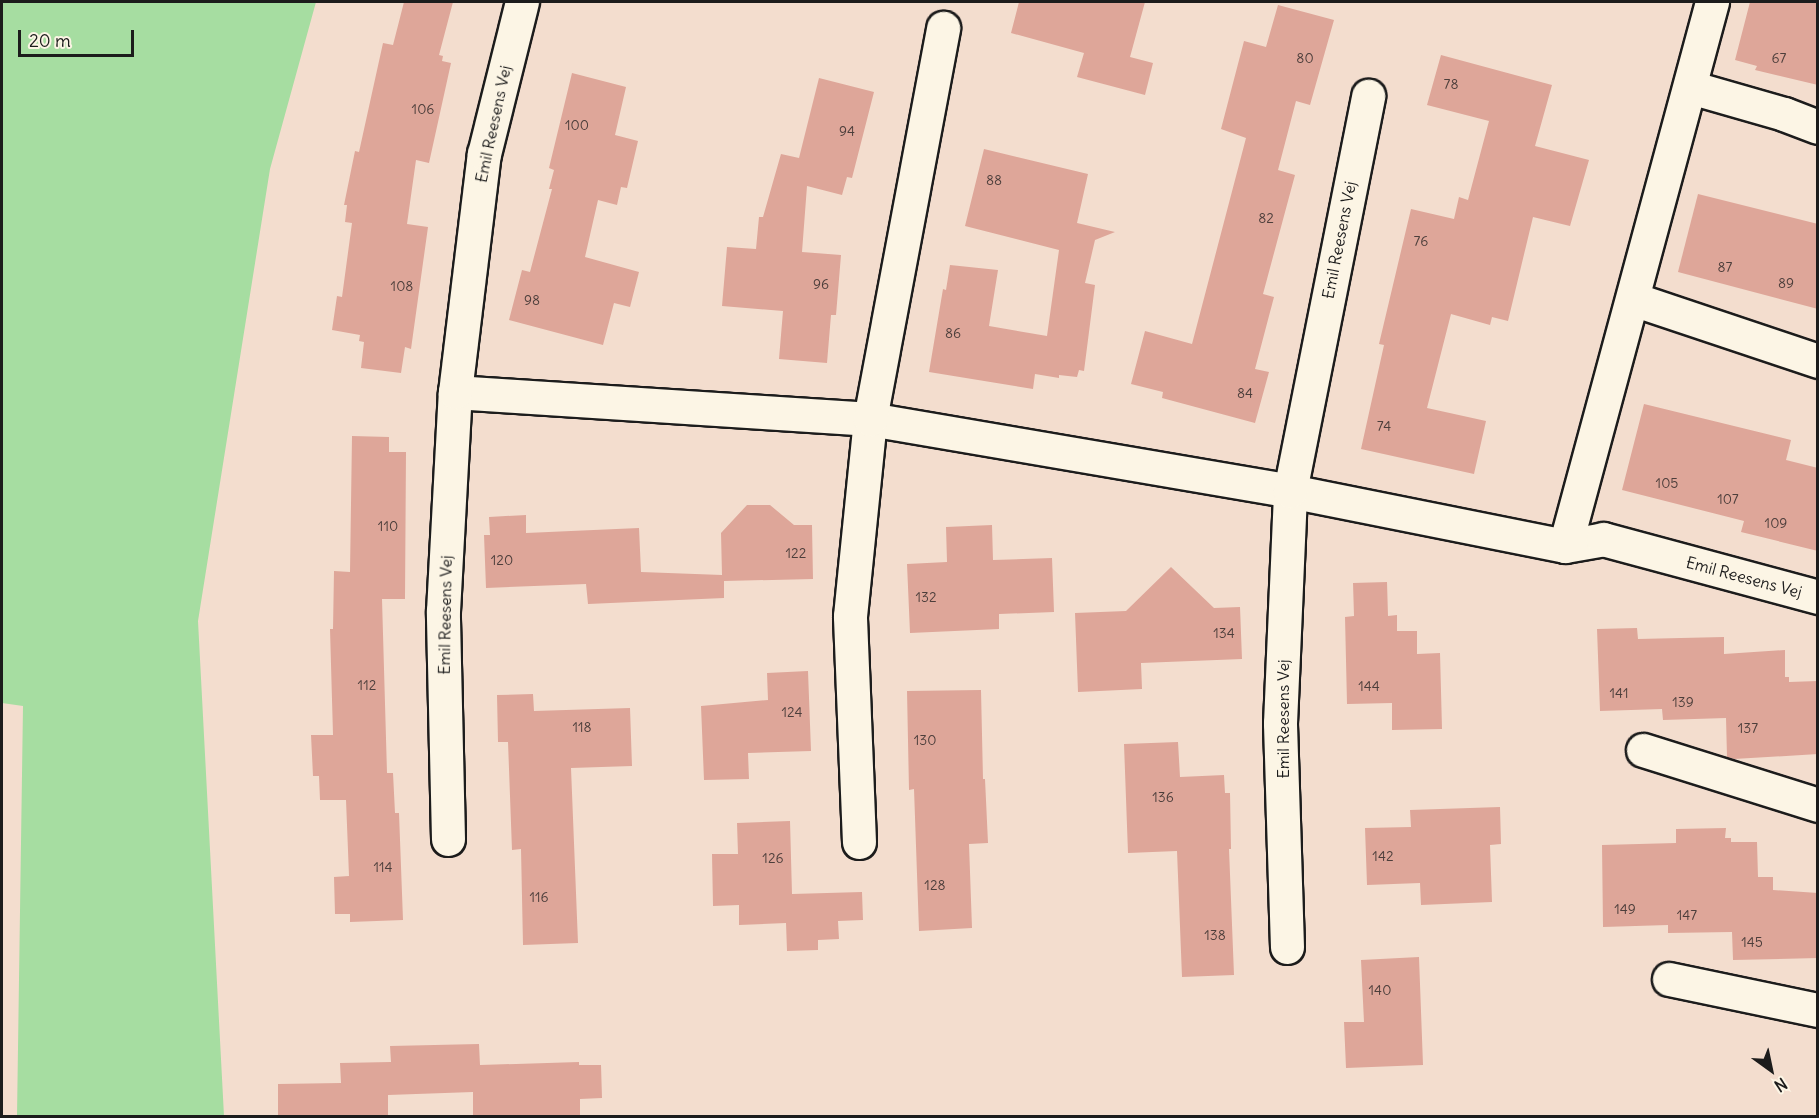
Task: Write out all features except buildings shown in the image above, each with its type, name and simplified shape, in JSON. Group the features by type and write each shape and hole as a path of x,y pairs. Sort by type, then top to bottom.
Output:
{"street":[{"name":"Emil Reesens Vej","path":"448,839 443,611 454,392 484,154 522,2"},
{"path":"1566,546 1712,2"},
{"path":"859,842 850,616 870,419 943,28"},
{"path":"1690,87 1784,114 1818,127"},
{"name":"Emil Reesens Vej","path":"1287,947 1280,723 1290,491 1368,96"},
{"path":"1633,299 1818,362"},
{"name":"Emil Reesens Vej","path":"454,392 870,419 1290,491 1566,546 1603,539 1818,597"},
{"path":"1643,750 1818,805"},
{"path":"1669,979 1818,1010"}],"green space":[{"path":"2,2 316,2 270,169 198,621 224,1116 17,1116 23,706 2,703"}]}
